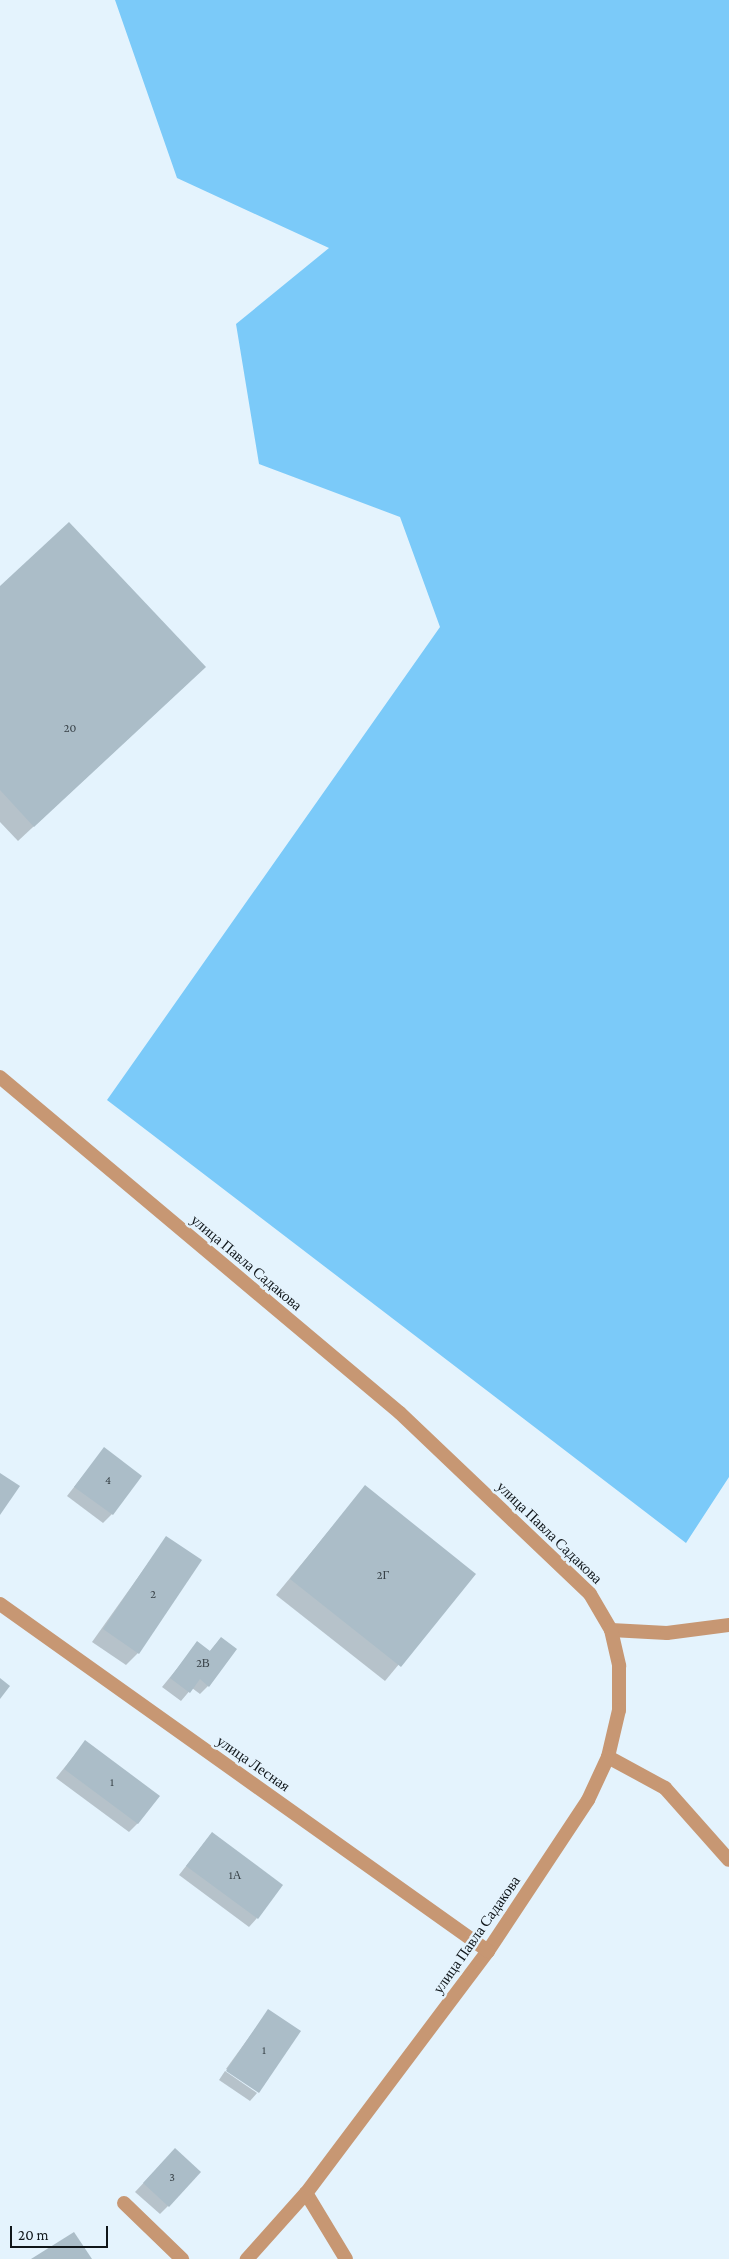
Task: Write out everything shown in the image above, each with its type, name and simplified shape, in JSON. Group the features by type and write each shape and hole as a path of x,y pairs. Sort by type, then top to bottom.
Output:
{"street":[{"name":"улица Павла Садакова","path":"0,1076 400,1414 590,1594 611,1630 619,1666 619,1710 608,1757 588,1800 488,1952 306,2193 247,2259"},
{"name":"улица Лесная","path":"0,1604 488,1952"},
{"path":"611,1630 667,1632 729,1625"},
{"path":"608,1757 665,1788 729,1860"},
{"path":"306,2193 346,2259"},
{"path":"124,2203 182,2259"}],"shaded area":[{"path":"115,0 729,0 729,1477 686,1543 107,1100 440,627 400,517 259,464 236,324 329,248 177,178"}],"building":[{"path":"69,522 206,667 34,827 0,790 0,586"},
{"path":"104,1447 142,1476 113,1515 74,1487"},
{"path":"0,1473 20,1486 0,1515"},
{"path":"365,1485 476,1574 401,1667 290,1579"},
{"path":"166,1536 202,1560 139,1654 103,1629"},
{"path":"221,1637 237,1649 209,1687 200,1679 190,1693 170,1678 197,1641 210,1651"},
{"path":"0,1678 10,1686 0,1699"},
{"path":"85,1740 160,1796 138,1824 64,1769"},
{"path":"212,1832 283,1885 258,1919 186,1866"},
{"path":"268,2009 301,2031 259,2093 226,2071"},
{"path":"175,2148 201,2172 169,2207 143,2183"},
{"path":"74,2232 92,2259 31,2259"}]}
